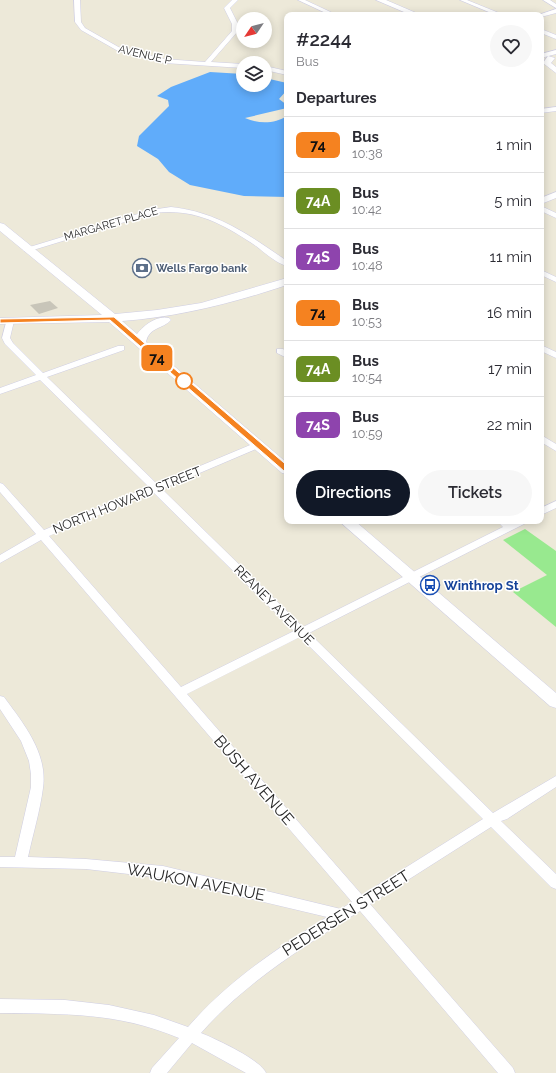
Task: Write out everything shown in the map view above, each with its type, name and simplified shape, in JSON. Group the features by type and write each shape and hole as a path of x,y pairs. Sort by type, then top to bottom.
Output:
{"main road":[{"path":"377,1 399,12"},
{"path":"377,1 408,12"},
{"path":"547,57 547,65 556,71"},
{"path":"544,66 556,71"},
{"path":"544,71 556,76"},
{"path":"544,192 556,188"},
{"path":"544,199 556,195"},
{"path":"0,226 115,321 284,467"},
{"path":"5,324 73,319 115,321 233,299 284,281"},
{"path":"5,324 165,320 241,304 284,290"},
{"path":"73,319 91,312 92,307 88,299"},
{"path":"140,344 140,336 144,331 165,320"},
{"path":"350,524 556,702"}],"street":[{"name":"AVENUE P","path":"77,0 79,26 86,32 107,44 127,53 154,59 236,66"},
{"path":"206,64 235,31 235,24 227,8 236,0"},
{"path":"301,0 327,12"},
{"path":"463,0 493,12"},
{"path":"546,0 556,6"},
{"path":"544,14 556,11"},
{"path":"544,32 556,37"},
{"path":"272,70 284,72"},
{"path":"544,111 556,109"},
{"name":"MARGARET PLACE","path":"24,246 41,244 153,211 171,208 194,212 226,225 284,262"},
{"path":"544,210 556,216"},
{"path":"544,274 556,280"},
{"name":"REANEY AVENUE","path":"5,324 7,341 41,376 556,883"},
{"path":"0,391 121,348"},
{"path":"544,349 556,356"},
{"path":"544,440 556,448"},
{"name":"NORTH HOWARD STREET","path":"0,560 42,535 258,445"},
{"name":"BUSH AVENUE","path":"0,486 508,1073"},
{"path":"544,510 556,504"},
{"path":"179,693 412,577 506,524"},
{"path":"0,700 31,746 37,774 37,787 20,862"},
{"name":"PEDERSEN STREET","path":"157,1073 209,1014 243,983 276,957 476,831 491,819 503,814 556,781"},
{"name":"WAUKON AVENUE","path":"0,862 86,864 163,872 341,915"},
{"path":"0,1006 85,1008 153,1022 190,1034 240,1060 259,1073"}],"green space":[{"path":"525,529 556,551 556,627 513,592 547,575 503,540"}],"water":[{"path":"210,72 236,74 236,92 272,92 272,80 284,82 284,93 279,99 284,103 284,109 245,118 261,122 272,122 284,118 284,197 244,196 190,185 169,172 158,159 137,146 139,136 169,106 168,100 157,96 171,87"}],"building":[{"path":"50,301 58,308 39,314 30,305"}],"bus line":[{"name":"74","path":"0,321 112,318 140,344 284,467"}],"place":[{"name":"Wells Fargo bank","path":"142,268"},
{"name":"Winthrop St","path":"430,585"}]}
